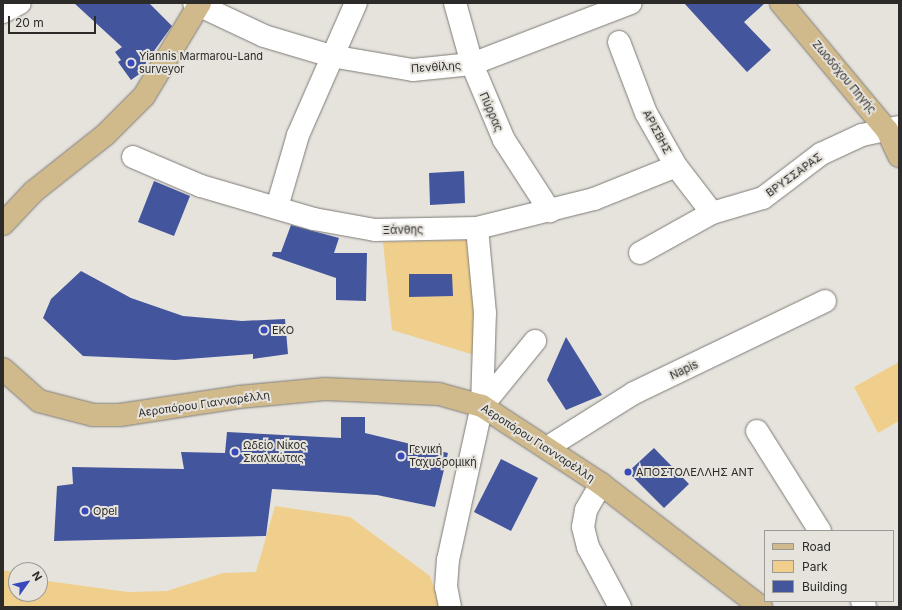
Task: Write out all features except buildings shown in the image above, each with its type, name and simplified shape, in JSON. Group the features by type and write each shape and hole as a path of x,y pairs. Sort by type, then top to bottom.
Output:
{"main road":[{"name":"Ζωοδόχου Πηγής","path":"781,3 893,128 899,156"},
{"path":"4,221 144,96 198,4"},
{"name":"Αεροπόρου Γιανναρέλλη","path":"3,369 39,401 60,409 93,415 120,415 239,396 325,389 439,394 482,406 548,447 601,484 761,607"}],"street":[{"path":"3,12 20,3"},
{"path":"277,207 298,135 356,3"},
{"name":"Πύρρας","path":"456,3 472,64 504,140 550,211"},
{"name":"Πενθίλης","path":"198,4 264,36 332,56 413,70 472,64 631,3"},
{"name":"ΑΡΙΣΒΗΣ","path":"619,42 646,113 676,166 712,213"},
{"name":"ΒΡΥΣΣΑΡΑΣ","path":"640,253 712,213 764,198 821,154 862,135 893,128"},
{"name":"Ξάνθης","path":"133,157 201,186 314,219 375,230 477,228 594,199 676,166"},
{"path":"450,607 446,587 448,560 482,406 485,313 477,228"},
{"name":"Napis","path":"548,447 634,393 825,301"},
{"path":"482,406 534,341"},
{"path":"757,431 819,530"},
{"path":"601,484 586,510 583,527 588,547 620,607"}],"green space":[{"path":"467,240 485,313 481,357 392,330 383,242"},
{"path":"899,362 899,421 878,433 854,387"},
{"path":"275,506 350,517 430,576 441,607 3,607 3,570 8,571 8,602 48,602 48,581 128,592 167,591 223,573 256,572"}],"place":[{"name":"Yiannis Marmarou-Land surveyor","path":"131,63"},
{"name":"EKO","path":"264,330"},
{"name":"Ωδείο Νίκος Σκαλκώτας","path":"235,452"},
{"name":"Γενική Ταχυδρομική","path":"401,456"},
{"name":"ΑΠΟΣΤΟΛΕΛΛΗΣ ΑΝΤ","path":"628,472"},
{"name":"Opel","path":"85,511"}]}
